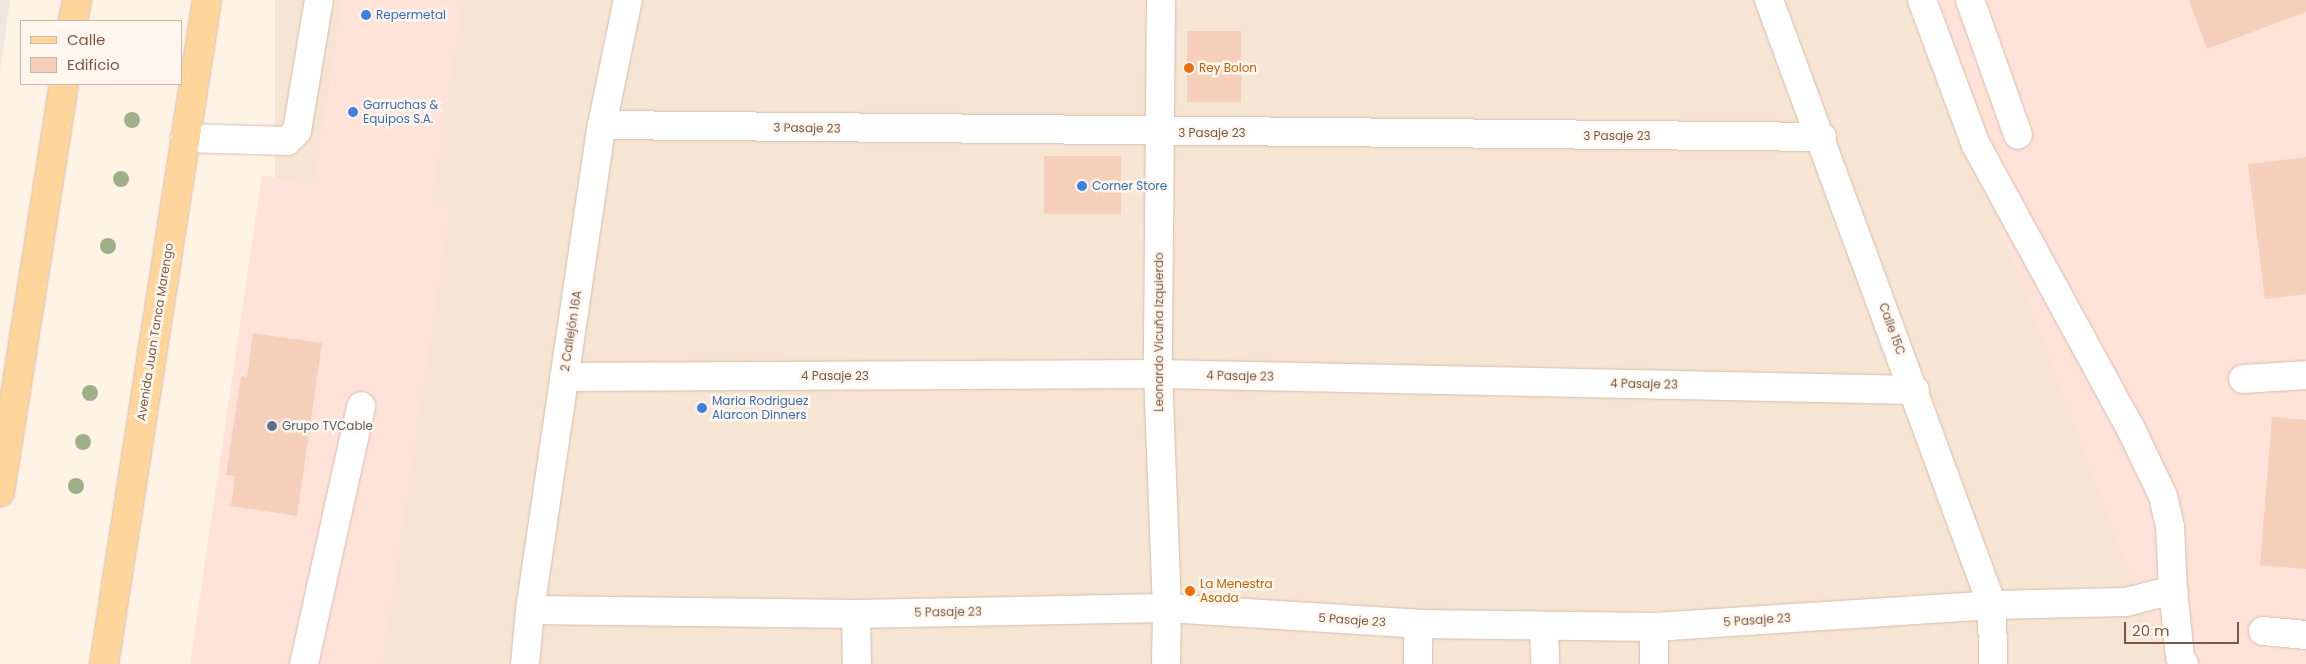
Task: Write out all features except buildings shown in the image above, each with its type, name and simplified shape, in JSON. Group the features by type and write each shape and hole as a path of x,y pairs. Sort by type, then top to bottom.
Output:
{"main road":[{"path":"73,20 77,0"},
{"name":"Avenida Juan Tanca Marengo","path":"104,664 207,0"},
{"path":"0,492 64,85"}],"street":[{"path":"186,138 287,141 297,131 319,0"},
{"name":"2 Callejón 16A","path":"526,664 530,610 602,125 628,0"},
{"name":"Leonardo Vicuña Izquierdo","path":"1161,0 1158,133 1158,374 1167,608 1166,664"},
{"name":"Calle 15C","path":"1769,0 1915,390 1992,605 1993,664"},
{"path":"1922,0 1976,145 2131,429 2163,496 2170,527 2173,590 2180,657 2184,664"},
{"path":"1970,0 2018,135"},
{"name":"3 Pasaje 23","path":"602,125 1158,133 1822,138"},
{"name":"4 Pasaje 23","path":"564,377 1158,374 1915,390"},
{"path":"2243,378 2306,374"},
{"path":"304,664 361,406"},
{"name":"5 Pasaje 23","path":"530,610 856,614 1167,608 1418,624 1654,627 1992,605 2126,602 2173,590"},
{"path":"856,614 857,664"},
{"path":"1418,624 1418,664"},
{"path":"1544,626 1545,664"},
{"path":"1654,627 1654,664"},
{"path":"2263,631 2306,635"}],"shaded area":[{"path":"0,0 10,0 0,70"},
{"path":"275,0 2306,0 2306,664 275,664"},
{"path":"342,0 463,0 431,203 450,208 382,664 190,664 262,175 313,185"},
{"path":"1916,0 2306,0 2306,664 2163,664"}],"place":[{"name":"Repermetal","path":"366,15"},
{"name":"Rey Bolon","path":"1189,68"},
{"name":"Garruchas & Equipos S.A.","path":"353,112"},
{"name":"Corner Store","path":"1082,186"},
{"name":"Maria Rodriguez Alarcon Dinners","path":"702,408"},
{"name":"Grupo TVCable","path":"272,426"},
{"name":"La Menestra Asada","path":"1190,591"}]}
